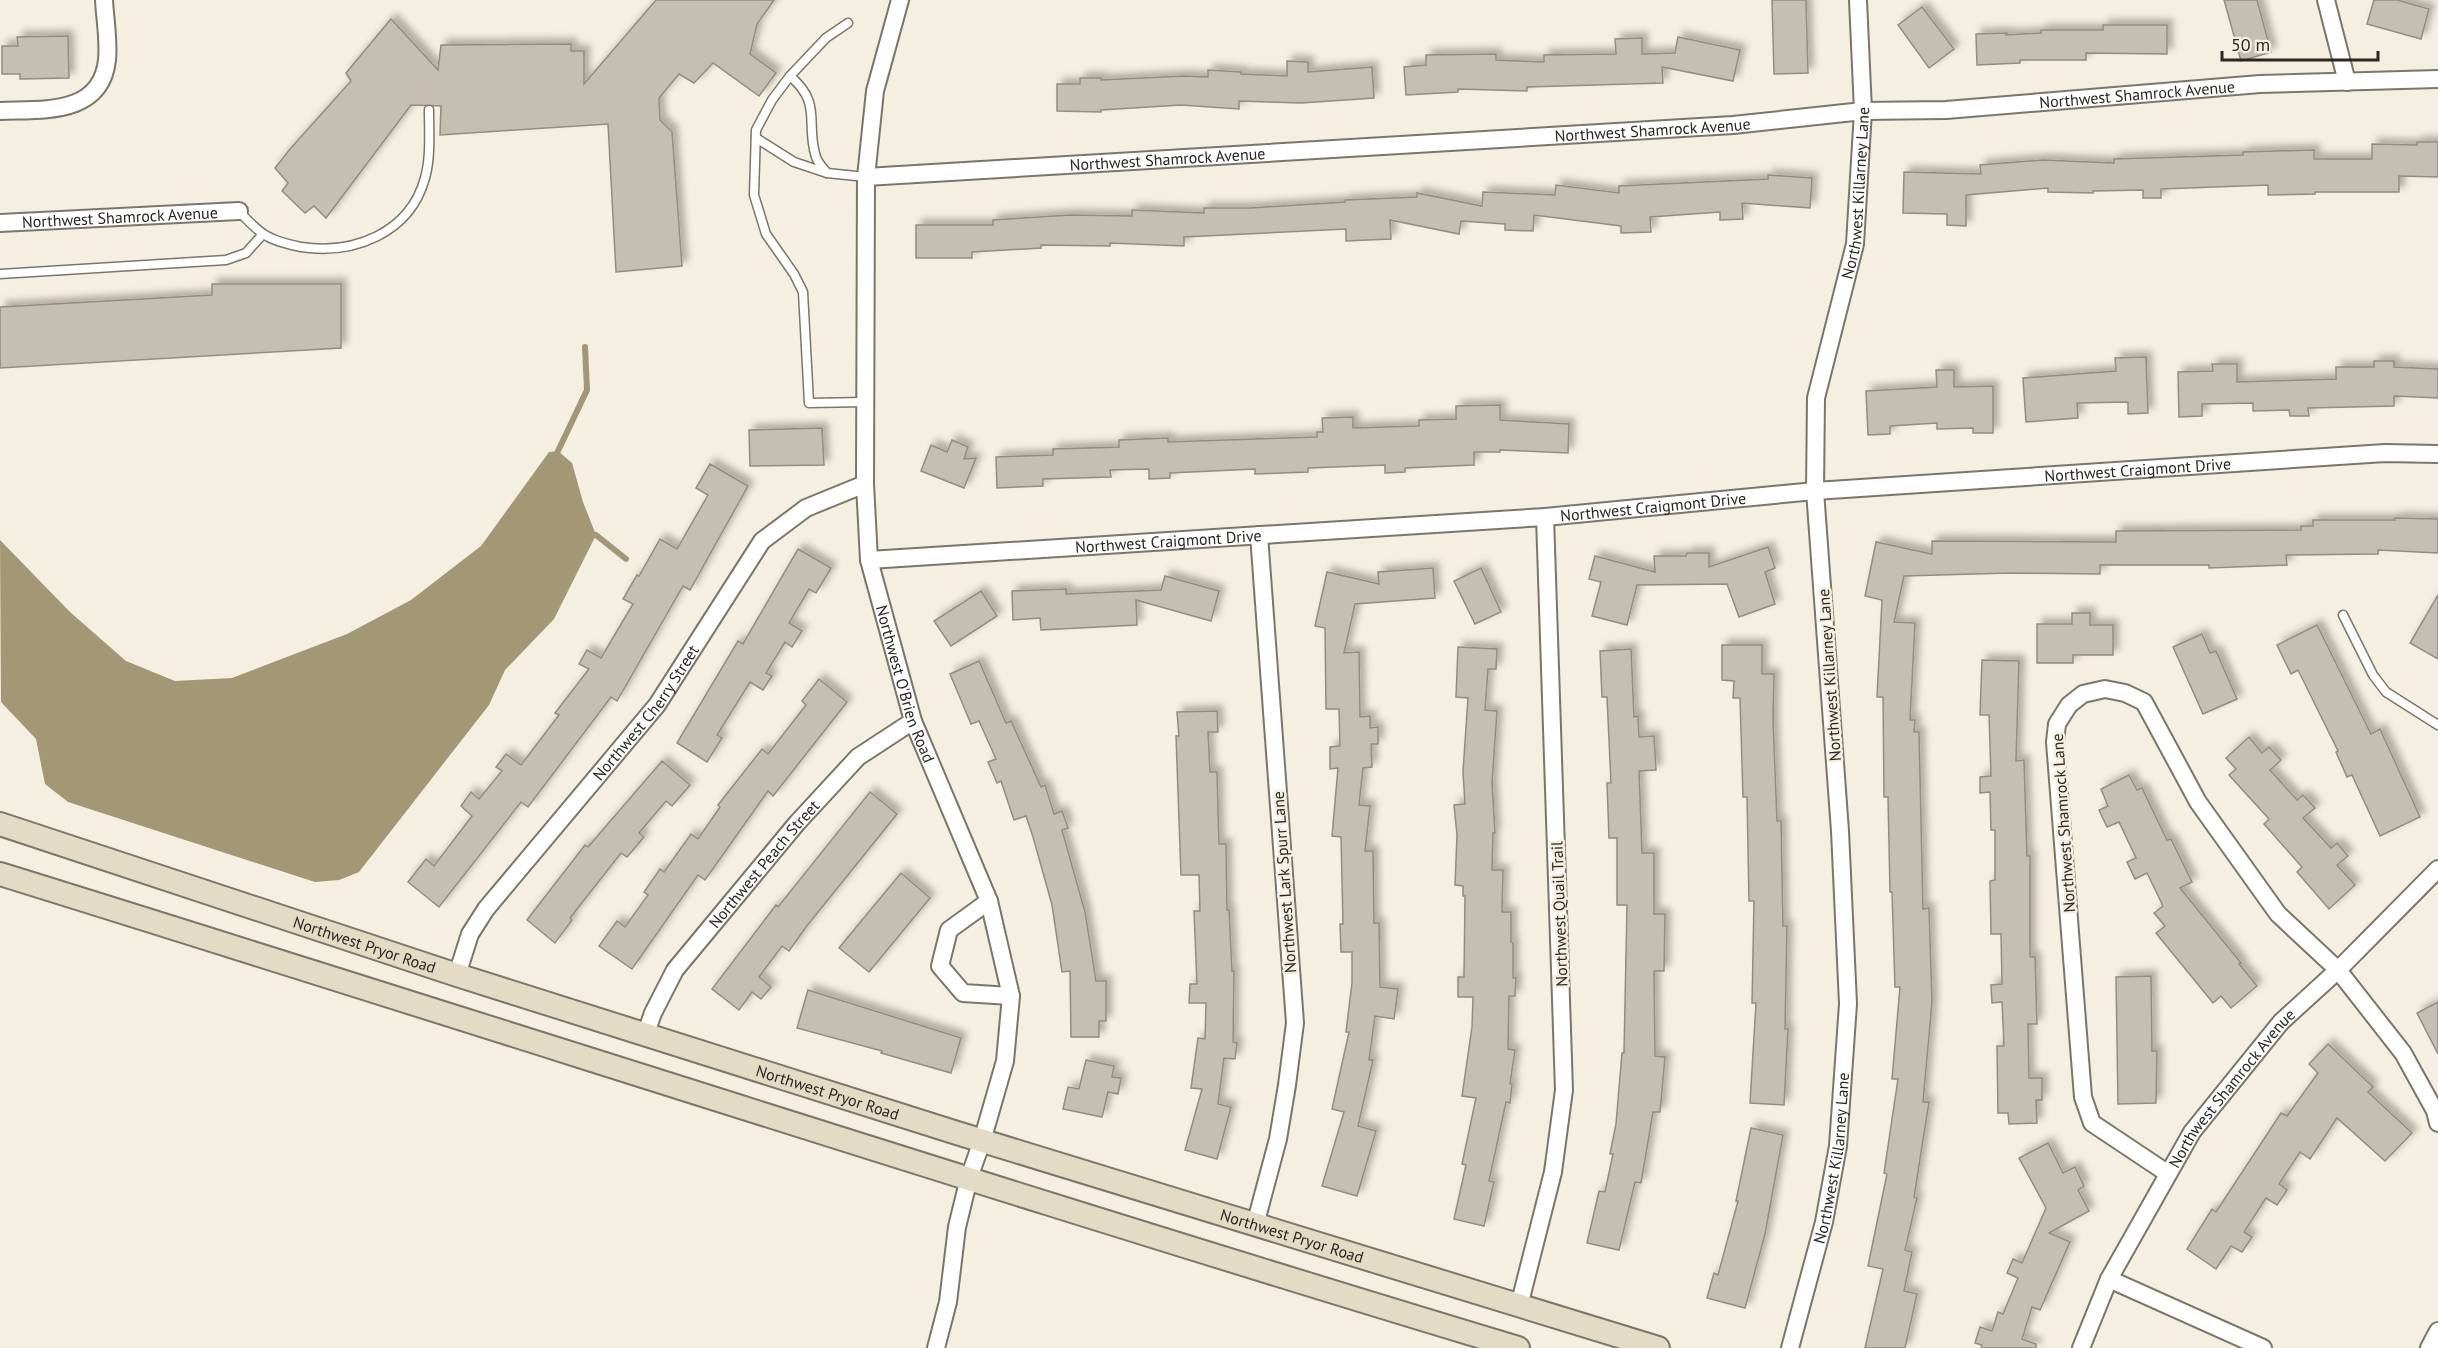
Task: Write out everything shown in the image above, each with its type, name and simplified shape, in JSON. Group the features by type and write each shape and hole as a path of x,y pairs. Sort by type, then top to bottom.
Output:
{"main road":[{"name":"Northwest Pryor Road","path":"0,824 457,975 982,1141 1658,1348"},
{"path":"0,874 1243,1265 1518,1348"}],"street":[{"path":"0,111 60,108 79,103 92,95 102,80 107,60 104,0"},
{"name":"Northwest O'Brien Road","path":"900,0 875,91 866,177 865,484 869,560 913,721 989,901 1011,996 1005,1061 969,1178 957,1227 948,1302 936,1348"},
{"name":"Northwest Killarney Lane","path":"1790,1348 1824,1222 1838,1146 1848,1004 1840,831 1815,491 1816,398 1855,244 1863,111 1858,0"},
{"path":"2326,0 2347,82"},
{"name":"Northwest Shamrock Avenue","path":"866,177 1733,125 1863,111 1946,110 2260,84 2438,79"},
{"name":"Northwest Shamrock Avenue","path":"0,223 239,211"},
{"name":"Northwest Craigmont Drive","path":"869,560 1545,517 1815,491 2385,453 2438,454"},
{"name":"Northwest Cherry Street","path":"457,975 470,934 486,909 657,705 762,541 806,508 865,484"},
{"name":"Northwest Quail Trail","path":"1519,1306 1553,1172 1564,1090 1545,517"},
{"name":"Northwest Lark Spurr Lane","path":"1255,1225 1278,1139 1294,1023 1260,535"},
{"name":"Northwest Shamrock Lane","path":"2168,1173 2092,1123 2083,1097 2055,742 2057,724 2069,705 2083,694 2105,689 2125,693 2144,702 2198,802 2278,914 2338,970 2403,1053 2435,1111 2438,1123"},
{"name":"Northwest Peach Street","path":"646,1034 653,1012 675,970 797,823 858,757 913,721"},
{"name":"Northwest Shamrock Avenue","path":"2081,1348 2109,1279 2192,1132 2281,1023 2338,970 2438,869"},
{"path":"989,901 949,930 940,966 963,993 1011,996"},
{"path":"2109,1279 2263,1348"},
{"path":"2429,1348 2438,1331"}],"lane":[{"path":"848,23 826,38 790,75 771,100 756,130 754,195 766,234 794,274 803,292 809,403 865,402"},
{"path":"790,75 802,86 811,105 817,159 827,173"},
{"path":"239,211 263,234 284,244 311,248 334,248 358,245 378,237 397,224 413,204 425,178 429,153 429,110"},
{"path":"756,138 794,162 827,173 866,177"},
{"path":"0,274 226,260 246,253 263,234"},
{"path":"2343,615 2373,675 2386,692 2438,725"}],"shaded area":[{"path":"558,451 572,463 583,502 596,535 554,619 505,670 489,705 359,872 339,880 315,882 68,802 45,784 36,739 1,702 0,540 70,612 126,661 175,681 232,678 347,634 411,600 481,546 549,452"}],"building":[{"path":"656,0 774,0 757,24 750,54 776,73 759,96 713,63 694,83 679,74 659,98 660,120 672,132 682,266 616,272 608,124 440,135 441,106 411,105 326,218 314,206 305,213 282,191 288,183 275,168 351,81 346,73 391,19 438,70 441,45 571,44 571,51 584,51 584,84"},
{"path":"1772,0 1806,0 1808,73 1774,74"},
{"path":"2224,0 2257,0 2271,52 2241,61"},
{"path":"2374,0 2397,0 2429,9 2421,39 2367,24"},
{"path":"1922,7 1954,49 1929,68 1898,25"},
{"path":"2103,25 2167,25 2167,54 2086,53 2086,60 2020,60 2020,63 1977,65 1976,34 2041,33 2041,30 2103,30"},
{"path":"68,36 69,78 20,79 20,74 2,74 2,46 18,46 17,37"},
{"path":"1678,37 1740,50 1733,81 1662,67 1663,83 1527,87 1527,91 1458,89 1458,92 1406,95 1404,67 1426,65 1426,55 1496,54 1496,60 1544,62 1544,55 1616,54 1615,39 1642,38 1642,54 1675,53"},
{"path":"1287,61 1308,62 1308,72 1372,67 1374,98 1301,103 1239,101 1239,109 1181,105 1101,110 1101,112 1057,111 1057,84 1080,84 1080,78 1101,78 1101,80 1208,77 1208,70 1287,76"},
{"path":"2417,142 2438,142 2438,177 2399,176 2399,192 2315,192 2315,194 2268,195 2268,185 2161,189 2161,198 2143,198 2143,190 2093,191 2093,193 2048,192 2048,188 1966,195 1966,226 1947,225 1947,214 1903,213 1904,172 1981,174 1980,165 2043,160 2114,163 2114,159 2243,155 2243,152 2314,150 2314,159 2372,159 2372,144 2417,145"},
{"path":"1768,175 1812,178 1810,208 1742,203 1743,219 1720,220 1720,212 1650,217 1651,232 1621,233 1621,226 1534,215 1533,231 1505,230 1505,224 1461,221 1459,234 1390,220 1391,239 1346,241 1346,229 1184,237 1184,246 1110,243 1110,246 1041,245 1041,248 972,252 972,258 916,258 916,225 993,225 993,220 1070,215 1132,216 1132,210 1204,213 1204,208 1250,208 1417,197 1417,193 1482,206 1483,192 1555,195 1556,185 1619,193 1619,186 1768,179"},
{"path":"212,284 341,284 341,348 0,368 0,307 212,295"},
{"path":"2146,357 2148,413 2128,414 2128,402 2077,403 2078,418 2026,422 2023,378 2116,371 2115,358"},
{"path":"2374,361 2394,361 2394,367 2438,369 2438,398 2394,396 2394,406 2308,408 2309,416 2290,416 2289,410 2253,411 2253,403 2202,404 2202,416 2179,417 2178,372 2213,371 2212,364 2237,364 2237,382 2336,379 2336,367 2374,367"},
{"path":"1936,370 1954,370 1954,387 1993,386 1993,433 1973,433 1973,428 1937,429 1937,423 1890,426 1890,434 1868,435 1866,391 1937,387"},
{"path":"1500,405 1500,420 1569,424 1568,453 1500,450 1500,452 1474,452 1474,465 1405,468 1405,472 1385,473 1385,465 1308,468 1308,472 1255,474 1255,469 1170,473 1170,478 1149,479 1149,469 1110,470 1111,477 1043,479 1043,486 997,488 996,457 1053,455 1053,449 1119,447 1119,440 1168,438 1168,442 1317,437 1317,432 1323,432 1322,418 1353,417 1353,428 1419,426 1419,420 1456,419 1456,406"},
{"path":"822,428 824,465 750,466 749,430"},
{"path":"952,440 968,447 964,459 976,458 964,488 921,471 931,445 947,452"},
{"path":"710,464 748,486 690,590 683,586 617,701 611,697 528,807 521,802 439,907 408,882 426,859 434,866 472,816 461,806 471,792 479,799 502,771 496,767 506,754 521,765 559,715 555,713 589,669 579,664 587,650 601,658 633,604 623,599 660,539 677,549 708,495 696,488"},
{"path":"2395,518 2438,519 2438,553 2378,550 2378,554 2286,555 2287,565 2209,568 2209,565 2100,565 2100,574 2009,573 1904,576 1894,622 1915,623 1910,720 1915,720 1914,732 1919,732 1923,909 1929,908 1932,1002 1923,1102 1929,1102 1914,1197 1917,1198 1905,1250 1912,1252 1904,1291 1917,1294 1905,1348 1865,1348 1883,1269 1868,1266 1887,1174 1884,1173 1898,1079 1892,1079 1900,987 1895,987 1888,797 1884,797 1883,697 1877,697 1882,600 1865,596 1876,542 1932,554 1932,541 2116,542 2116,531 2301,530 2301,526 2313,526 2313,520 2395,520"},
{"path":"1768,547 1775,568 1765,572 1775,604 1739,617 1727,584 1637,585 1627,625 1592,616 1601,582 1589,579 1595,556 1655,572 1654,556 1709,553 1709,567"},
{"path":"798,549 831,568 816,593 809,589 789,623 802,631 792,647 785,642 766,673 772,676 763,690 750,682 717,735 722,738 707,762 677,743 738,641 743,644"},
{"path":"1433,568 1435,598 1355,604 1344,653 1359,652 1360,717 1370,716 1370,728 1378,727 1378,744 1371,744 1372,767 1363,768 1359,805 1370,806 1365,851 1373,851 1374,923 1379,923 1380,987 1398,989 1394,1019 1375,1016 1369,1060 1373,1060 1358,1126 1376,1131 1357,1196 1322,1186 1344,1112 1332,1109 1349,1032 1346,1032 1352,983 1352,952 1341,952 1340,924 1343,924 1341,837 1332,836 1338,768 1330,769 1330,747 1340,746 1339,709 1326,709 1325,628 1315,626 1327,572 1379,584 1378,572"},
{"path":"1481,568 1501,612 1475,624 1454,581"},
{"path":"1165,576 1219,591 1211,621 1136,600 1137,625 1041,630 1040,618 1013,620 1012,591 1066,589 1066,594 1161,590"},
{"path":"981,591 997,616 951,646 934,621"},
{"path":"2438,595 2438,659 2410,643"},
{"path":"2072,613 2090,613 2090,625 2113,625 2113,655 2073,655 2073,663 2037,663 2037,624 2072,624"},
{"path":"2317,625 2371,734 2380,729 2420,817 2380,836 2352,775 2347,777 2336,752 2338,751 2298,670 2291,674 2277,645"},
{"path":"2202,634 2210,653 2216,651 2237,699 2203,714 2173,647"},
{"path":"1722,645 1762,645 1762,674 1774,674 1773,719 1777,821 1781,821 1783,926 1787,926 1785,1029 1788,1029 1784,1105 1750,1103 1756,1003 1752,1003 1754,901 1749,901 1747,797 1743,797 1740,698 1733,698 1734,681 1722,680"},
{"path":"1458,647 1497,649 1496,669 1488,669 1485,710 1497,711 1492,783 1495,833 1493,833 1492,870 1503,870 1502,912 1511,912 1513,978 1516,978 1515,996 1509,996 1508,1049 1515,1050 1510,1103 1506,1102 1489,1181 1494,1182 1484,1226 1454,1219 1466,1165 1462,1164 1476,1098 1462,1096 1472,1027 1473,997 1458,997 1458,977 1464,977 1465,896 1463,896 1463,886 1455,885 1457,835 1454,805 1465,804 1463,772 1468,698 1456,697"},
{"path":"1631,649 1634,717 1638,716 1639,737 1654,736 1656,770 1639,771 1642,853 1654,853 1654,914 1665,914 1664,971 1654,971 1655,1056 1665,1057 1660,1112 1653,1112 1641,1183 1635,1182 1619,1250 1587,1243 1599,1191 1605,1192 1613,1154 1610,1154 1616,1124 1622,1053 1624,1053 1627,905 1617,905 1617,838 1609,838 1607,783 1611,783 1607,697 1602,697 1600,651"},
{"path":"1982,660 2019,661 2016,761 2024,760 2027,856 2030,856 2030,957 2035,957 2037,1024 2028,1024 2029,1078 2042,1078 2042,1100 2036,1100 2037,1123 2009,1124 2008,1113 1998,1113 1997,1046 2004,1046 2002,1002 1992,1003 1991,985 2002,984 2001,934 1991,934 1990,881 1995,880 1995,830 1991,830 1990,792 1980,793 1980,777 1991,776 1989,715 1980,715"},
{"path":"979,661 1006,723 1011,721 1041,787 1045,785 1054,814 1062,811 1068,828 1062,830 1085,912 1096,981 1106,981 1106,1021 1099,1021 1099,1037 1071,1037 1070,971 1062,972 1052,905 1026,816 1014,820 1001,781 997,783 988,762 996,759 979,721 971,724 950,674"},
{"path":"819,679 847,702 773,796 768,791 705,880 698,875 632,969 599,946 617,921 625,927 648,895 644,892 660,869 664,872 691,834 698,839 720,807 718,805 762,749 768,754 806,705 802,701"},
{"path":"1217,711 1218,732 1208,732 1210,772 1217,772 1219,844 1226,844 1227,910 1229,910 1232,971 1234,971 1233,1042 1237,1043 1235,1059 1224,1058 1218,1104 1231,1107 1217,1159 1185,1150 1202,1089 1191,1088 1198,1038 1205,1039 1206,1003 1189,1003 1190,984 1197,984 1194,911 1200,911 1199,875 1181,875 1176,736 1179,736 1177,712"},
{"path":"2249,737 2262,753 2269,747 2281,760 2270,770 2297,800 2303,795 2315,808 2303,818 2331,848 2337,843 2348,856 2337,865 2355,885 2329,909 2297,872 2302,867 2264,824 2269,819 2229,775 2236,769 2226,758"},
{"path":"662,761 690,785 672,806 666,801 639,833 644,837 627,857 621,853 570,918 572,920 555,943 527,920 585,845 588,847"},
{"path":"2129,775 2137,790 2142,788 2167,840 2171,839 2192,882 2180,888 2257,986 2231,1008 2221,996 2213,1003 2156,933 2165,926 2154,913 2163,906 2147,873 2135,879 2127,862 2136,858 2119,822 2107,827 2099,810 2108,806 2101,789"},
{"path":"870,792 897,814 789,951 782,946 759,977 771,987 761,999 752,992 739,1010 712,989 776,905 778,907"},
{"path":"901,873 930,898 869,972 839,948"},
{"path":"2151,976 2152,1051 2157,1051 2156,1103 2118,1104 2116,977"},
{"path":"808,990 961,1038 951,1073 797,1028"},
{"path":"2438,1002 2438,1054 2417,1013"},
{"path":"2328,1044 2373,1087 2368,1092 2412,1133 2385,1161 2337,1118 2310,1159 2300,1152 2279,1184 2287,1190 2277,1205 2266,1198 2244,1232 2252,1237 2242,1252 2231,1246 2216,1269 2187,1249 2212,1209 2216,1212 2281,1113 2287,1116 2318,1073 2309,1064"},
{"path":"1086,1060 1114,1066 1112,1077 1121,1078 1118,1094 1108,1092 1102,1117 1063,1109 1068,1087 1079,1089"},
{"path":"1751,1128 1783,1135 1765,1234 1745,1308 1707,1298 1714,1273 1718,1275 1738,1201 1736,1201"},
{"path":"2048,1143 2063,1173 2075,1167 2084,1186 2078,1190 2089,1211 2049,1233 2070,1242 2040,1310 2032,1307 2022,1339 2036,1344 2036,1348 1981,1348 1982,1345 1975,1343 1980,1327 1992,1331 1998,1312 2003,1314 2018,1278 2007,1273 2013,1259 2022,1263 2046,1208 2019,1158"}],"waterway":[{"path":"558,451 587,390 585,347"},
{"path":"596,535 626,559"}]}
